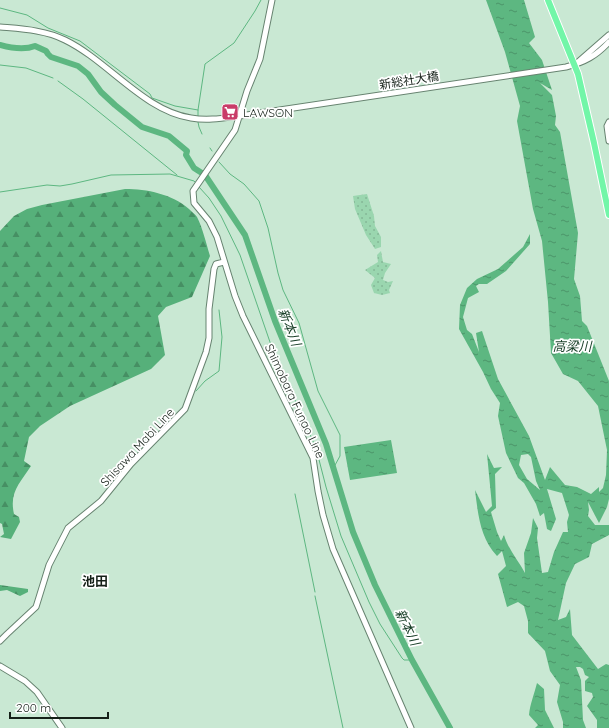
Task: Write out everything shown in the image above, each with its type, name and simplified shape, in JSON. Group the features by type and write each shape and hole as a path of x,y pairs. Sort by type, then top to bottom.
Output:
{"highway":[{"path":"548,0 575,65 594,143 609,215"}],"main road":[{"path":"224,262 214,229 194,201 193,191 232,137 247,91 260,59 272,0"},
{"name":"新総社大橋","path":"0,27 43,32 64,39 80,48 155,105 171,113 191,118 210,120 575,65"},
{"path":"575,65 584,59 609,35"},
{"path":"584,59 595,55 609,42"},
{"path":"609,122 606,126 609,141"},
{"name":"Shisawa Mabi Line","path":"0,641 34,610 38,604 49,565 68,528 101,501 126,469 185,409 206,352 209,338 209,309 214,269 216,264 224,262"},
{"name":"Shimobara Funao Line","path":"224,262 243,316 313,458 323,515 333,549 412,728"},
{"path":"0,666 25,681 37,692 62,728"}],"shaded area":[{"path":"367,194 374,216 375,226 381,237 381,247 375,249 366,235 355,209 353,196"},
{"path":"381,251 383,262 391,264 385,273 383,280 388,282 393,281 389,290 390,293 382,295 374,293 371,285 375,278 365,270 378,262 377,255"}],"green space":[{"path":"125,189 159,193 175,200 189,209 196,216 199,222 210,256 192,297 166,307 158,316 165,355 151,369 70,406 40,426 29,437 24,461 31,466 16,488 13,500 14,514 19,517 20,522 11,539 0,537 4,534 2,524 0,523 0,231 14,216 27,209"},
{"path":"0,585 28,589 28,592 20,596 7,590 0,591"}],"water":[{"name":"高梁川","path":"486,0 524,0 535,37 529,43 542,60 552,90 540,83 552,95 556,116 555,125 560,132 578,233 574,279 580,296 582,321 587,326 609,381 609,499 607,507 599,523 588,502 588,516 595,525 609,525 609,535 592,544 589,557 575,564 566,583 558,620 566,617 570,609 572,635 598,669 606,664 609,665 609,728 597,728 597,720 587,706 593,697 592,693 585,691 585,681 589,677 585,675 583,669 576,667 581,680 583,720 586,728 563,728 563,722 557,702 560,685 550,671 545,651 528,633 528,621 524,606 518,602 507,607 498,574 506,566 502,551 497,556 491,549 483,534 477,508 475,490 486,512 492,506 487,454 494,468 502,467 495,474 496,508 491,512 501,541 504,535 525,573 524,553 531,533 533,518 538,528 537,538 542,573 548,572 554,552 563,532 568,532 567,522 569,515 562,493 547,489 556,519 551,531 547,529 544,513 540,516 536,504 524,483 518,478 506,453 498,416 500,403 459,329 460,305 467,288 477,279 498,269 523,247 530,234 530,244 506,271 487,284 479,284 476,286 479,292 468,298 463,317 467,330 472,334 479,352 476,333 482,331 498,379 529,436 545,480 550,467 565,485 577,487 591,494 599,487 599,492 603,488 606,475 607,450 598,406 578,381 563,374 551,353 542,241 533,209 517,121 520,106 505,52","holes":["528,454 531,457 536,481 540,490 527,479 519,465 521,455"]},
{"path":"391,440 397,473 350,480 344,447"},
{"path":"537,683 544,689 545,710 554,728 535,728 538,725 529,715"}],"waterway":[{"path":"198,117 205,64 234,43 261,0"},
{"path":"0,8 27,15 48,28 80,41 150,94 152,98 175,106 198,110"},
{"name":"新本川","path":"0,45 18,48 35,46 46,51 51,57 78,66 88,74 101,92 142,127 169,136 187,151 186,155 194,168 205,175 245,235 275,321 326,444 353,532 375,585 412,660 450,728"},
{"path":"0,65 26,68 53,78"},
{"path":"58,81 83,99 177,175"},
{"path":"198,122 202,134"},
{"path":"219,162 230,174 244,184 259,201 268,228 283,290 299,323 318,391 340,435 340,456 334,467"},
{"path":"0,192 47,185 60,186 111,175 170,174 194,181 196,183"},
{"path":"199,187 209,198 221,216 240,255 271,345 316,448 341,536 369,602 380,624 402,658 404,660 412,660"},
{"path":"196,391 205,381 219,371 222,337 219,310"},
{"path":"295,494 315,592"},
{"path":"42,580 46,566"},
{"path":"315,596 343,728"}],"place":[{"name":"LAWSON","path":"230,112"}],"district":[{"name":"池田","path":"95,581"}]}
